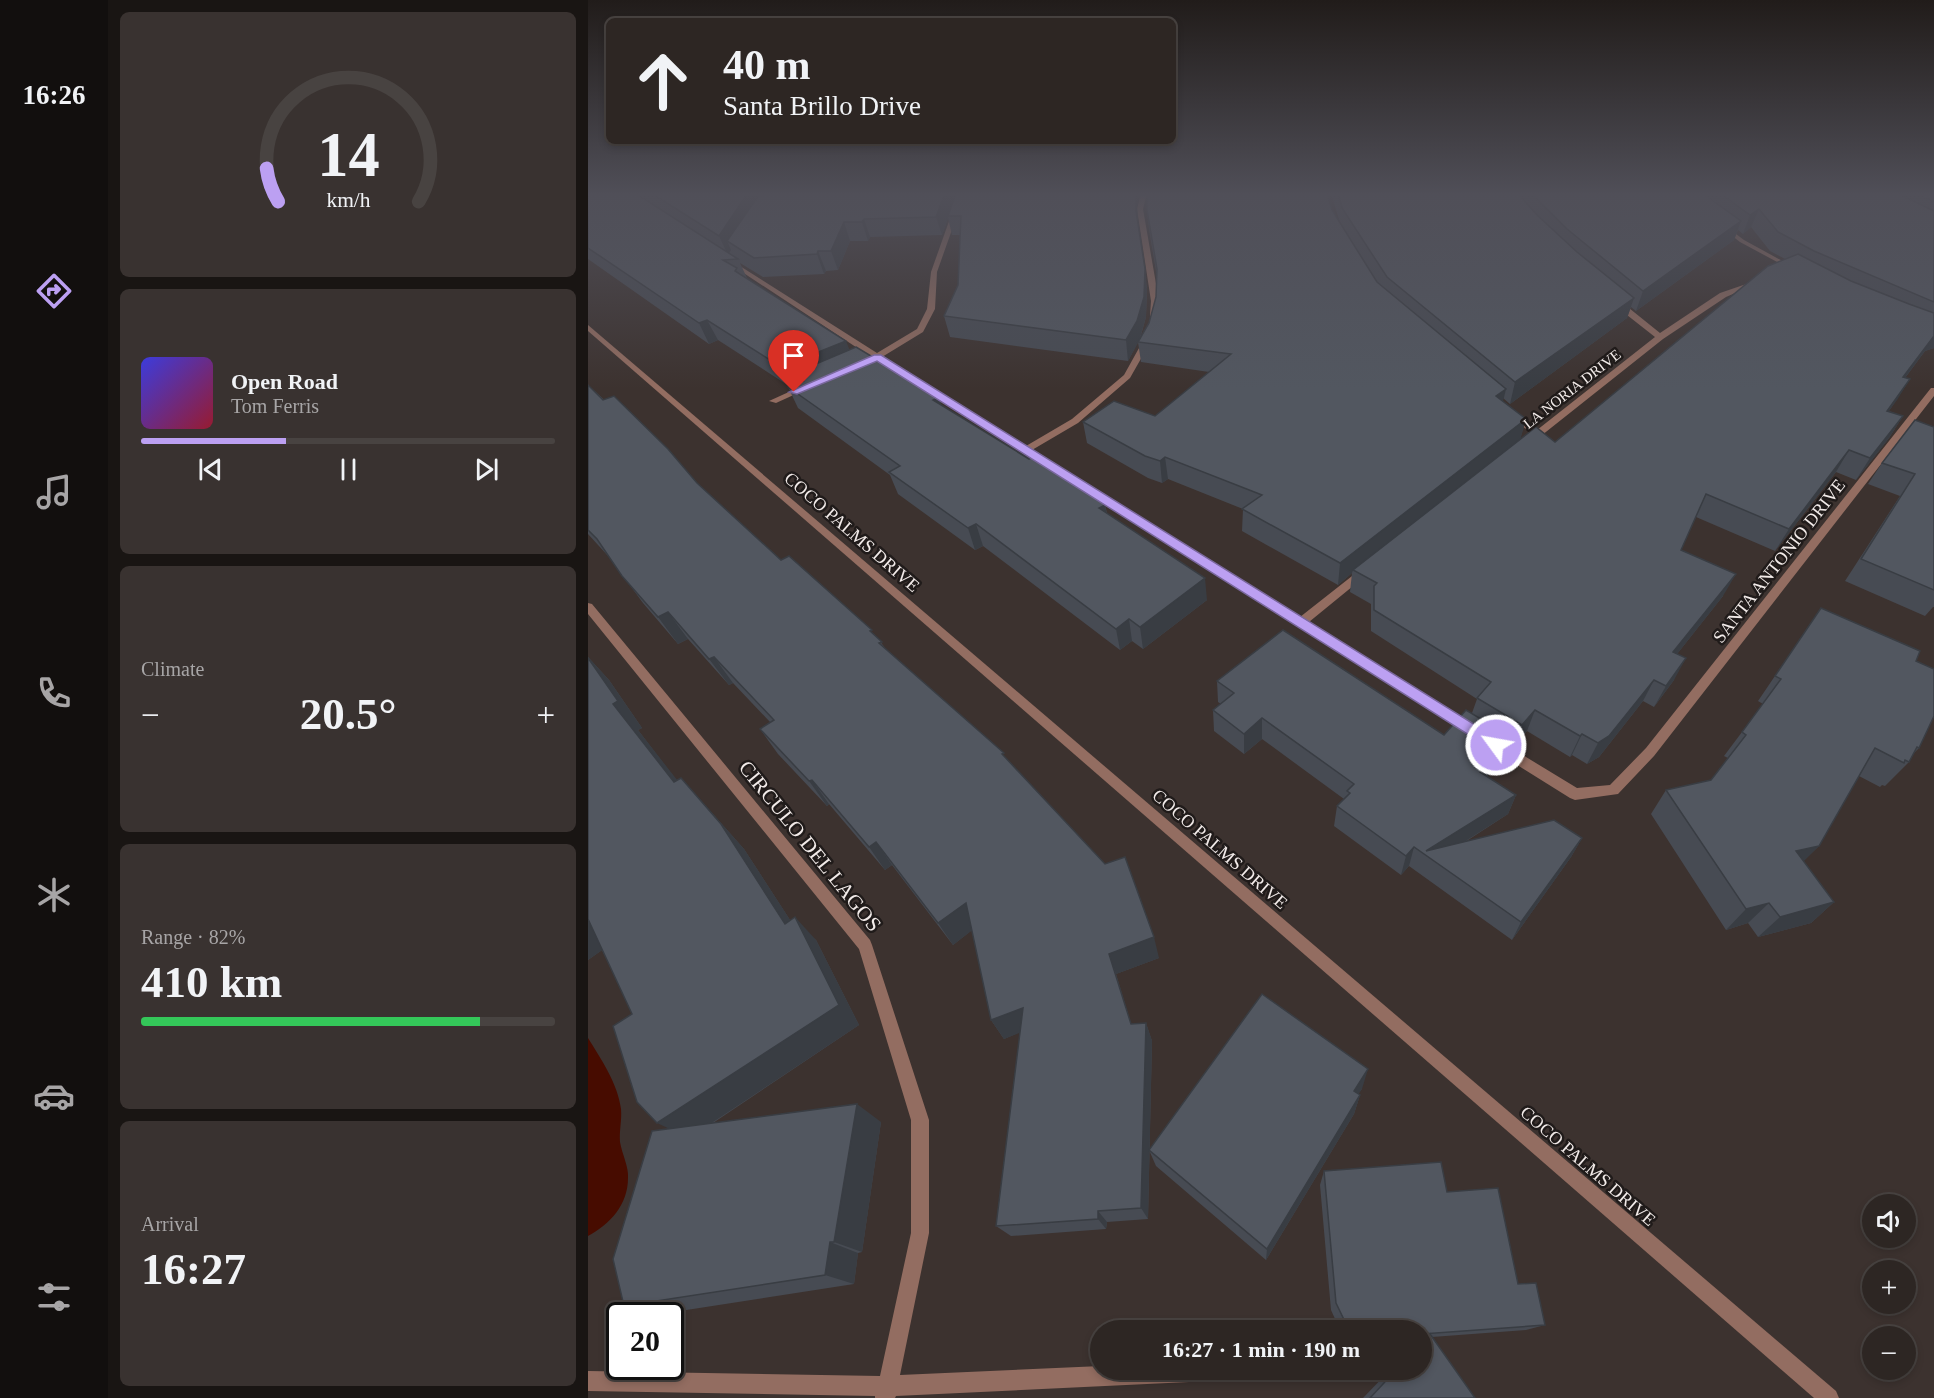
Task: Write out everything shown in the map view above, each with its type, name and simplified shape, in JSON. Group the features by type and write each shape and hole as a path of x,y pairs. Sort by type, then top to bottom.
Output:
{"street":[{"name":"SANTA ANTONIO DRIVE","path":"725,258 877,357 1575,794 1612,790 1650,752 1934,390"},
{"path":"867,361 920,330 931,309 934,272 939,258"},
{"path":"1148,258 1155,301 1153,321"},
{"path":"1773,258 1801,273"},
{"path":"1782,272 1791,268"},
{"name":"LA NORIA DRIVE","path":"1518,449 1660,337 1723,295 1762,279"},
{"path":"1614,300 1660,337"},
{"name":"COCO PALMS DRIVE","path":"588,327 1829,1398"},
{"path":"1026,450 1075,421 1127,376 1152,331"},
{"path":"773,401 815,384"},
{"path":"1502,404 1537,435"},
{"path":"1300,623 1373,565"},
{"name":"CIRCULO DEL LAGOS","path":"588,608 865,945 920,1120 920,1233 885,1392"},
{"path":"588,1381 885,1392 1090,1379"}],"shaded area":[{"path":"588,1038 608,1072 619,1100 620,1142 628,1174 625,1197 616,1213 604,1226 588,1236"}],"building":[{"path":"603,258 737,258 723,260 737,268 735,271 846,341 781,367 707,320 699,323"},
{"path":"959,258 1143,258 1145,269 1144,297 1137,321 1126,340 944,316 958,285"},
{"path":"1155,258 1362,258 1377,282 1506,389 1496,396 1526,419 1340,563 1242,509 1262,495 1165,457 1160,461 1145,456 1083,422 1114,401 1155,416 1231,354 1138,342 1149,323 1156,297"},
{"path":"1375,258 1585,258 1634,298 1515,382 1387,277"},
{"path":"1603,258 1689,258 1643,291"},
{"path":"1787,258 1806,258 1851,281 1934,313 1934,336 1903,377 1910,379 1887,411 1903,416 1870,458 1849,450 1789,529 1706,494 1681,550 1736,574 1673,652 1686,658 1666,686 1654,680 1609,736 1598,743 1582,734 1580,736 1535,710 1522,725 1477,698 1491,682 1374,610 1374,586 1377,583 1353,570 1536,427 1555,442 1768,266"},
{"path":"1831,258 1934,258 1934,302"},
{"path":"856,347 939,397 933,400 1029,459 1034,456 1105,505 1099,508 1205,578 1140,627 1129,619 1116,629 976,524 968,528 889,472 900,466 788,387 803,381 792,374"},
{"path":"588,385 603,400 614,396 668,449 697,483 781,560 789,556 872,630 870,631 882,642 879,643 1004,753 1002,754 1105,864 1125,857 1154,937 1109,954 1131,1024 1146,1023 1141,1208 1098,1211 1098,1219 996,1226 1023,1008 991,1020 966,903 938,923 876,842 869,847 812,780 809,781 760,729 774,720 714,657 709,659 668,612 658,617 622,576 597,539 588,530"},
{"path":"1915,420 1934,427 1934,590 1861,559 1915,474 1882,463"},
{"path":"1821,608 1920,651 1916,661 1934,669 1934,716 1919,748 1917,747 1909,762 1905,760 1904,763 1875,748 1819,846 1796,851 1834,902 1780,917 1769,903 1746,909 1666,790 1711,780 1746,735 1742,732 1781,679 1775,676"},
{"path":"1283,630 1444,735 1466,710 1511,737 1480,772 1516,795 1426,851 1554,820 1582,838 1521,922 1414,847 1406,856 1337,806 1350,793 1347,791 1354,784 1262,718 1244,734 1213,710 1234,693 1217,681"},
{"path":"588,658 618,701 613,704 674,782 681,778 721,824 785,924 795,917 839,1005 657,1123 637,1102 613,1026 632,1014 588,919"},
{"path":"1262,994 1368,1069 1354,1091 1360,1095 1267,1249 1149,1150"},
{"path":"857,1104 834,1242 830,1242 825,1275 650,1302 623,1302 613,1259 652,1131"},
{"path":"1441,1162 1447,1192 1498,1188 1518,1284 1536,1283 1545,1325 1432,1333 1432,1320 1344,1320 1336,1303 1324,1171"},
{"path":"1432,1337 1475,1398 1370,1398 1387,1380 1432,1380"}],"route":[{"path":"794,392 877,357 1496,745"}]}
